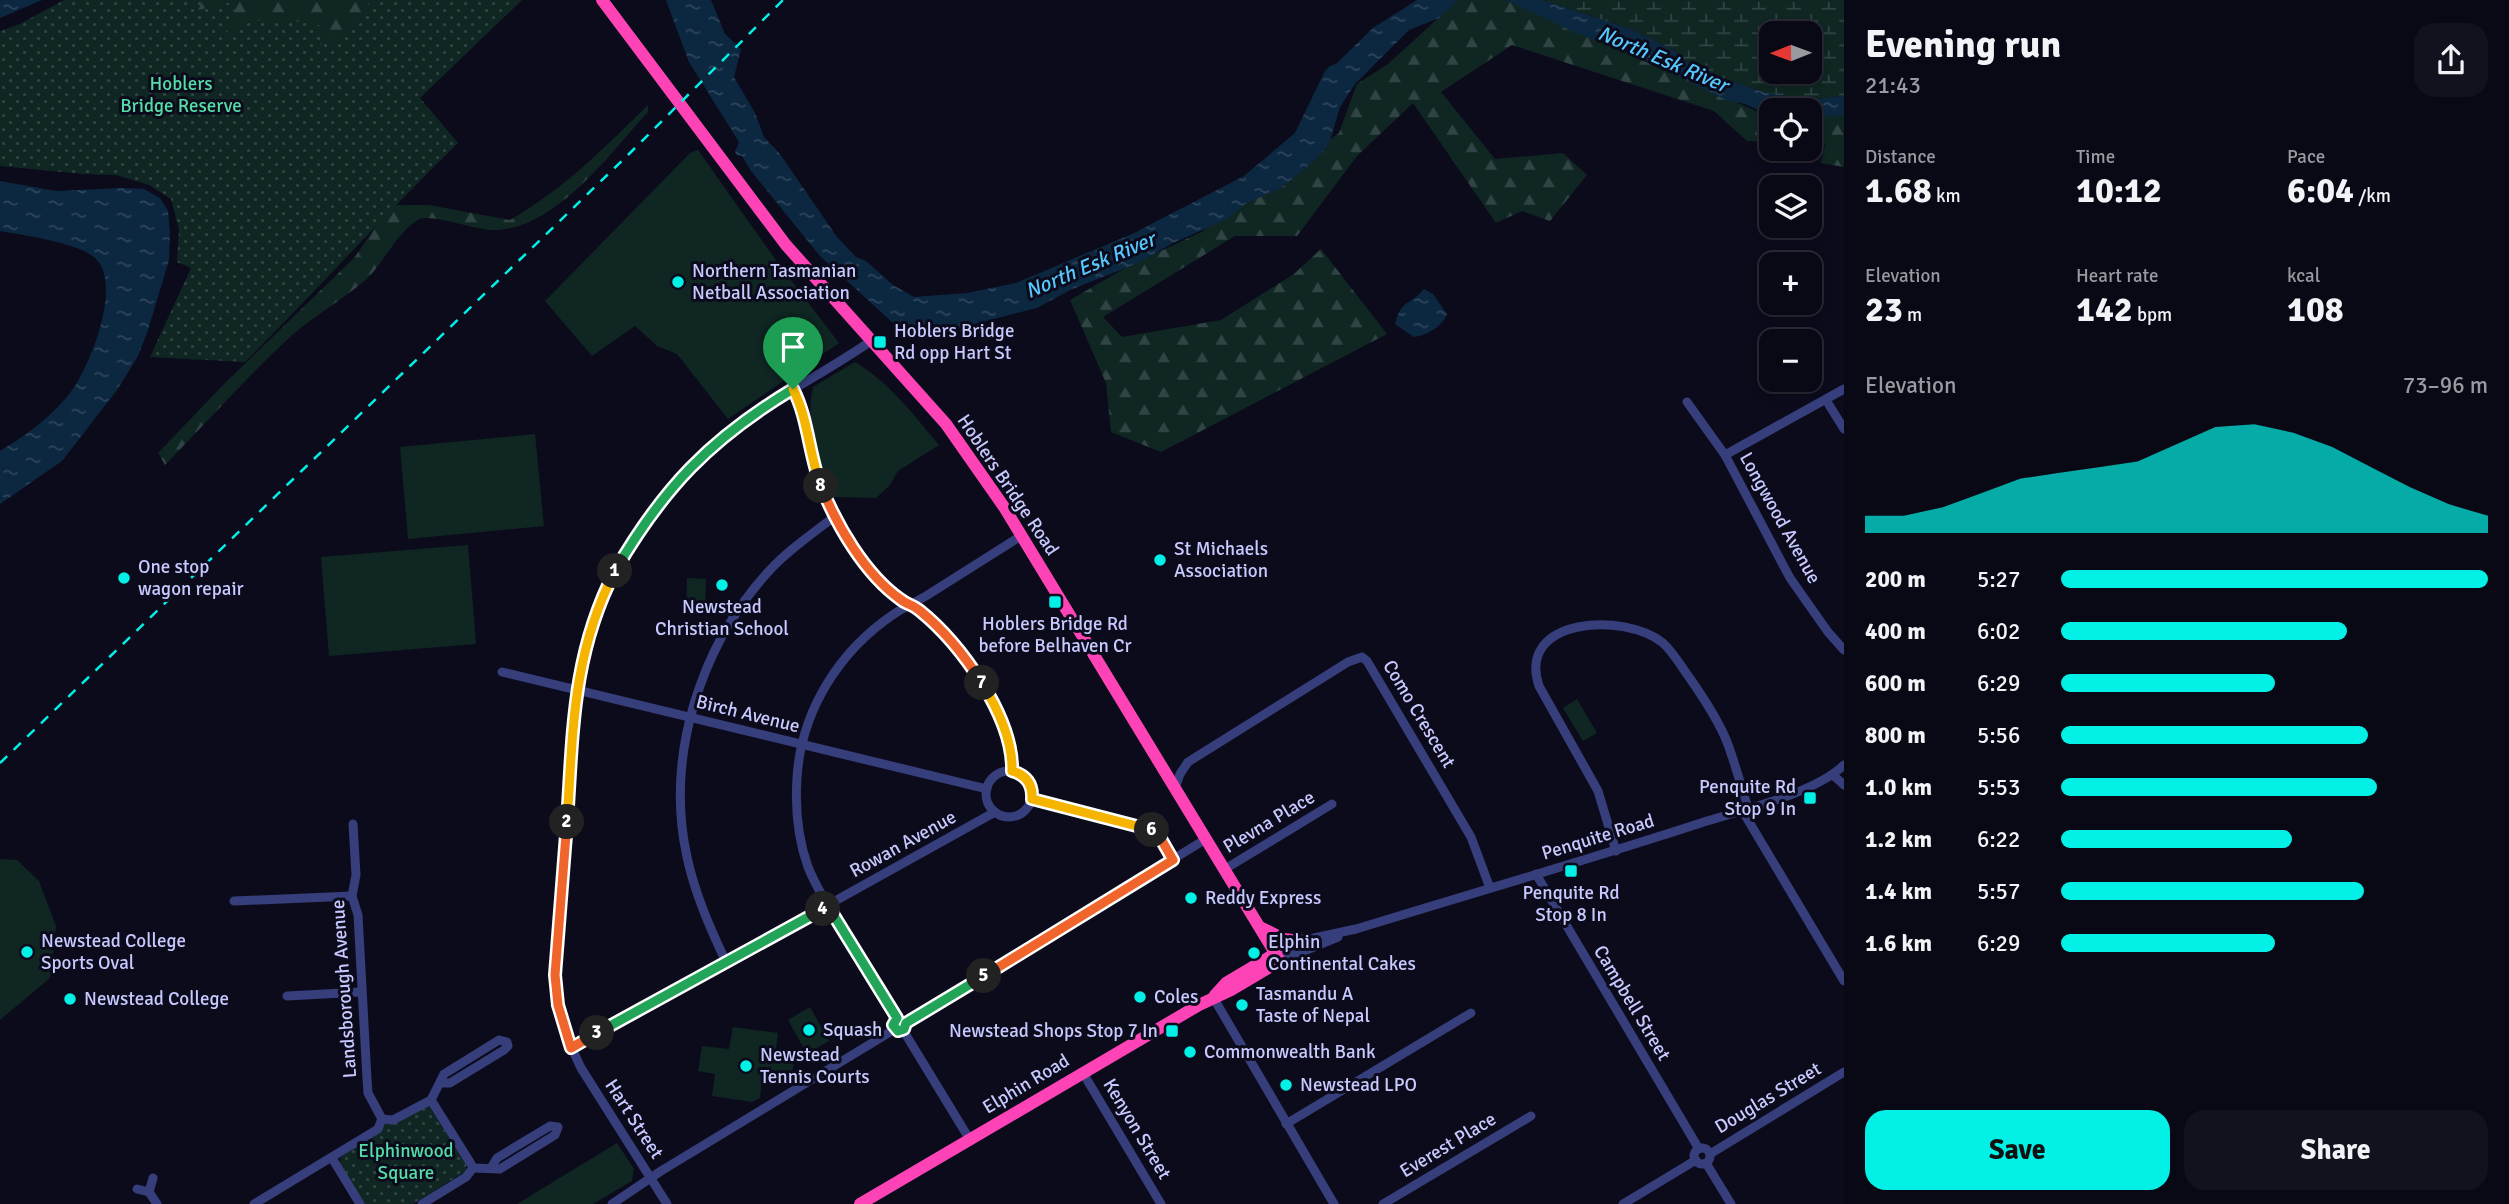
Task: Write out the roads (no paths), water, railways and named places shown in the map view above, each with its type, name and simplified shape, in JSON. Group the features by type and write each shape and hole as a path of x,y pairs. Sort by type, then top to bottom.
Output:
{"highway":[{"name":"Hoblers Bridge Road","path":"602,0 786,246 946,424 980,471 1278,957"},
{"path":"1259,926 1284,939 1303,942"},
{"name":"Elphin Road","path":"860,1204 1231,990 1278,957"}],"street":[{"name":"Hart Street","path":"667,1204 581,1068 571,1048 558,1005 555,975 576,690 583,652 613,574 658,503 701,457 729,432 871,341"},
{"path":"793,389 800,404 810,455 834,517 865,563 901,600 911,604 950,640 984,685 996,706 1009,743 1012,771"},
{"path":"1725,455 1844,389"},
{"path":"1826,400 1844,429"},
{"name":"Longwood Avenue","path":"1687,402 1725,455 1790,578 1844,650"},
{"path":"726,962 701,907 687,854 681,794 682,766 691,717 711,657 748,597 794,547 834,517"},
{"path":"970,1140 828,906 808,866 798,824 796,785 802,745 819,698 838,666 865,637 894,614 1021,536"},
{"path":"1616,851 1598,791 1536,677 1538,656 1550,639 1563,631 1594,624 1609,624 1649,635 1663,644 1693,682 1726,740 1745,809 1844,981"},
{"name":"Como Crescent","path":"1175,788 1188,762 1348,662 1362,657 1367,661 1471,837 1490,888"},
{"name":"Birch Avenue","path":"502,671 987,789"},
{"name":"Penquite Road","path":"1278,957 1356,929 1616,851 1745,809 1833,775 1844,765"},
{"path":"1005,771 1012,771 1026,777 1030,783 1032,799 1024,812 1009,817 995,812 987,802 987,789 993,777 1005,771"},
{"path":"1833,775 1844,785"},
{"path":"1032,799 1151,829 1161,839 1173,860"},
{"name":"Plevna Place","path":"1225,869 1332,804"},
{"name":"Rowan Avenue","path":"571,1048 995,812"},
{"name":"Landsborough Avenue","path":"353,824 356,875 352,896 358,915 368,1094 382,1119"},
{"path":"612,1204 1206,839"},
{"name":"Campbell Street","path":"1536,874 1699,1149"},
{"path":"234,901 352,896"},
{"name":"Penquite Road","path":"1278,957 1303,942 1356,929"},
{"path":"287,996 361,992"},
{"path":"1213,998 1334,1204"},
{"path":"1286,1124 1471,1013"},
{"path":"254,1204 378,1129 382,1119 393,1120 431,1100 444,1074 499,1041 507,1042 507,1048 504,1050 450,1083 440,1083"},
{"name":"Douglas Street","path":"1708,1158 1844,1072"},
{"name":"Kenyon Street","path":"1083,1073 1161,1204"},
{"path":"431,1100 473,1168"},
{"name":"Everest Place","path":"1383,1204 1531,1116"},
{"path":"473,1168 500,1169 555,1135 558,1127 550,1126 497,1158 491,1168"},
{"path":"1696,1160 1699,1149 1707,1150 1708,1158 1731,1204"},
{"path":"332,1158 360,1204"},
{"path":"1696,1160 1702,1164 1708,1158"},
{"path":"1623,1204 1696,1160"},
{"path":"422,1204 466,1177 473,1168"},
{"path":"149,1192 153,1178"},
{"path":"136,1189 149,1192 157,1204"}],"water":[{"path":"0,0 42,0 0,18"},
{"name":"North Esk River","path":"666,0 711,0 725,34 741,49 734,77 755,113 764,137 780,154 837,237 856,257 866,261 893,285 914,297 967,293 1016,283 1132,234 1244,176 1295,133 1325,71 1336,64 1373,28 1417,0 1458,0 1439,18 1409,30 1355,84 1340,107 1329,144 1314,161 1281,188 1245,204 1227,219 1173,243 1138,263 1070,290 1037,308 930,337 906,338 900,336 893,323 820,256 751,171 742,156 737,155 735,152 739,142 689,62"},
{"name":"North Esk River","path":"1507,0 1541,0 1631,29 1675,51 1684,60 1728,80 1766,93 1795,98 1759,98 1759,110 1726,100 1640,58 1567,29"},
{"path":"1844,96 1844,115 1822,117 1822,98"},
{"path":"0,181 56,191 144,189 160,198 168,211 170,232 169,260 148,330 138,356 117,390 62,461 0,504 0,451 40,423 73,389 95,343 105,305 106,287 103,271 89,253 51,240 0,231"},
{"path":"1424,289 1433,294 1447,314 1434,330 1414,337 1395,324 1403,306"}],"railway":[{"path":"0,763 631,152 783,0"}],"place":[{"name":"Northern Tasmanian Netball Association","path":"678,282"},
{"name":"Hoblers Bridge Rd opp Hart St","path":"880,342"},
{"name":"St Michaels Association","path":"1160,560"},
{"name":"One stop wagon repair","path":"124,578"},
{"name":"Newstead Christian School","path":"722,585"},
{"name":"Hoblers Bridge Rd before Belhaven Cr","path":"1055,602"},
{"name":"Penquite Rd Stop 9 In","path":"1810,798"},
{"name":"Penquite Rd Stop 8 In","path":"1571,871"},
{"name":"Reddy Express","path":"1191,898"},
{"name":"Newstead College Sports Oval","path":"27,952"},
{"name":"Elphin Continental Cakes","path":"1254,953"},
{"name":"Coles","path":"1140,997"},
{"name":"Newstead College","path":"70,999"},
{"name":"Tasmandu A Taste of Nepal","path":"1242,1005"},
{"name":"Squash","path":"809,1030"},
{"name":"Newstead Shops Stop 7 In","path":"1172,1031"},
{"name":"Commonwealth Bank","path":"1190,1052"},
{"name":"Newstead Tennis Courts","path":"746,1066"},
{"name":"Newstead LPO","path":"1286,1085"}],"park label":[{"name":"Hoblers Bridge Reserve","path":"181,95"},
{"name":"Elphinwood Square","path":"406,1162"}]}
